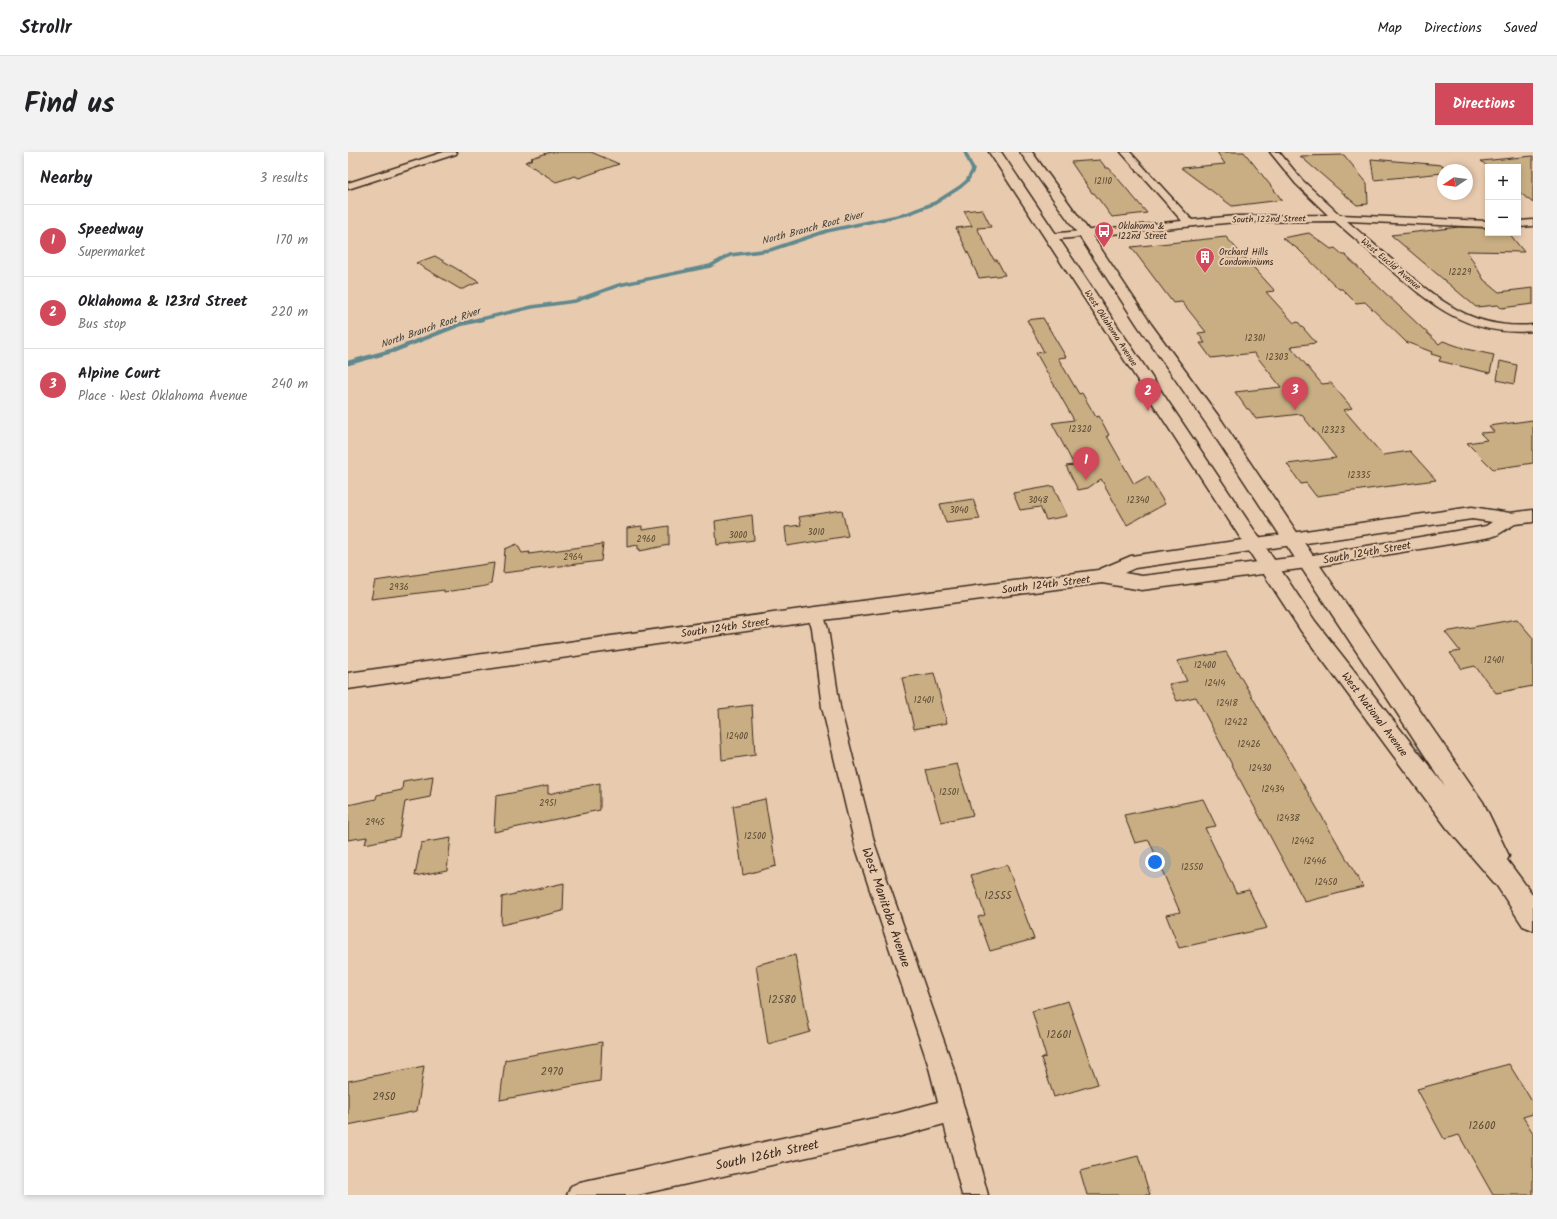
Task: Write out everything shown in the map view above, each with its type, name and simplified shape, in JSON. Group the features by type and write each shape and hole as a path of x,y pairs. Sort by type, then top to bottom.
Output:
{"main road":[{"name":"West Oklahoma Avenue","path":"995,152 1252,544"},
{"path":"1026,152 1216,426 1291,539"},
{"name":"West National Avenue","path":"1291,539 1474,810 1506,878"},
{"name":"West National Avenue","path":"1252,544 1308,626 1456,820 1506,878 1533,917"}],"street":[{"path":"348,186 453,152"},
{"path":"1125,152 1189,223"},
{"name":"West Euclid Avenue","path":"1274,152 1286,169 1306,191 1434,301 1460,316 1494,327 1518,330 1533,328"},
{"name":"South 122nd Street","path":"1050,237 1236,219 1337,218 1485,224"},
{"path":"1521,224 1533,223"},
{"name":"South 124th Street","path":"1102,576 1131,562 1472,513 1510,519 1533,516"},
{"name":"South 124th Street","path":"348,681 816,614 1102,576 1142,583 1307,562 1491,531 1510,519"},
{"name":"West Manitoba Avenue","path":"816,614 820,628 832,707 865,845 940,1064 975,1195"},
{"name":"South 126th Street","path":"580,1195 898,1125 953,1110"}],"building":[{"path":"551,152 591,152 619,164 579,178 575,176 556,182 525,162 533,159 531,158"},
{"path":"1217,152 1244,152 1282,200 1232,206 1181,168 1225,164"},
{"path":"1344,155 1367,183 1368,204 1357,205 1300,156"},
{"path":"1533,156 1533,203 1521,193 1521,164 1485,164 1481,161"},
{"path":"1371,159 1437,164 1437,174 1374,180"},
{"path":"1100,160 1106,168 1109,168 1147,213 1112,217 1094,193 1092,193 1071,162"},
{"path":"982,209 991,227 977,228 994,260 997,260 1005,275 979,278 956,228 972,226 964,211"},
{"path":"1459,227 1485,228 1485,236 1511,236 1524,252 1467,251 1484,280 1499,292 1533,288 1533,304 1501,308 1498,305 1476,307 1391,235"},
{"path":"1309,233 1331,249 1335,248 1345,255 1439,344 1443,341 1466,349 1494,355 1490,373 1439,361 1441,357 1406,342 1365,302 1356,303 1342,289 1339,289 1298,249 1282,238"},
{"path":"1226,237 1275,291 1266,292 1294,323 1298,322 1316,343 1291,347 1322,384 1331,383 1352,408 1344,410 1381,453 1383,455 1410,451 1436,480 1316,496 1306,483 1301,484 1287,464 1336,458 1301,414 1256,419 1235,392 1281,387 1254,353 1211,358 1200,343 1205,343 1198,333 1206,332 1182,302 1173,303 1131,247"},
{"path":"435,256 479,282 460,289 416,263"},
{"path":"1043,318 1066,357 1058,358 1079,394 1082,393 1096,417 1099,416 1109,435 1107,436 1134,484 1148,476 1165,504 1127,525 1101,479 1088,488 1078,490 1066,466 1074,465 1052,423 1074,420 1036,353 1044,352 1027,320"},
{"path":"1500,361 1517,365 1514,384 1497,380"},
{"path":"1533,420 1533,463 1493,469 1467,443 1487,440 1480,433 1494,432 1489,426"},
{"path":"1053,486 1067,516 1046,520 1040,507 1020,510 1013,493"},
{"path":"973,499 980,519 946,523 940,504"},
{"path":"842,510 848,536 787,546 785,527 801,525 799,517"},
{"path":"752,515 754,540 717,545 715,521"},
{"path":"642,526 642,530 669,526 669,545 640,551 640,549 638,549 638,545 627,547 627,528"},
{"path":"517,544 522,553 530,552 529,554 603,544 601,561 503,573 505,549"},
{"path":"494,563 491,584 486,586 444,592 444,590 371,599 375,581"},
{"path":"1517,619 1533,638 1533,686 1496,693 1475,666 1462,669 1450,653 1460,651 1445,632"},
{"path":"1226,652 1363,887 1305,902 1196,697 1177,701 1169,684 1187,681 1177,661"},
{"path":"934,673 947,723 914,729 902,678"},
{"path":"752,705 755,755 722,760 719,709"},
{"path":"957,764 973,815 941,822 926,770"},
{"path":"433,776 430,797 405,802 399,837 365,844 367,837 348,840 348,805 376,799 377,795 402,790 403,781"},
{"path":"600,783 600,810 494,832 496,796 548,786 548,794"},
{"path":"765,799 776,866 743,875 733,806"},
{"path":"1203,799 1216,826 1205,828 1236,893 1249,890 1267,928 1179,948 1166,915 1180,912 1149,840 1135,843 1124,815"},
{"path":"451,838 447,870 415,876 421,843"},
{"path":"1007,865 1034,939 990,951 978,917 985,915 971,875"},
{"path":"564,883 563,911 501,925 502,897"},
{"path":"795,955 810,1032 768,1044 756,965"},
{"path":"1068,1001 1098,1084 1054,1097 1041,1058 1046,1057 1032,1011"},
{"path":"602,1042 600,1081 500,1100 505,1060"},
{"path":"1509,1064 1533,1103 1533,1114 1523,1117 1533,1133 1533,1195 1493,1195 1459,1135 1444,1139 1417,1089"},
{"path":"424,1066 417,1111 348,1125 348,1081"},
{"path":"1138,1156 1150,1195 1087,1195 1080,1171"}],"waterway":[{"name":"North Branch Root River","path":"477,320 532,307 575,301 619,285 710,266 730,255 770,250 827,231 907,214 935,203 967,181 973,170 965,152"},
{"name":"North Branch Root River","path":"348,363 395,350 461,324 482,319"}],"place":[{"name":"Oklahoma & 122nd Street","path":"1104,248"},
{"name":"Orchard Hills Condominiums","path":"1205,274"},
{"name":"Alpine Court","path":"1295,410"},
{"name":"Oklahoma & 123rd Street","path":"1148,411"},
{"name":"Speedway","path":"1086,480"}]}
